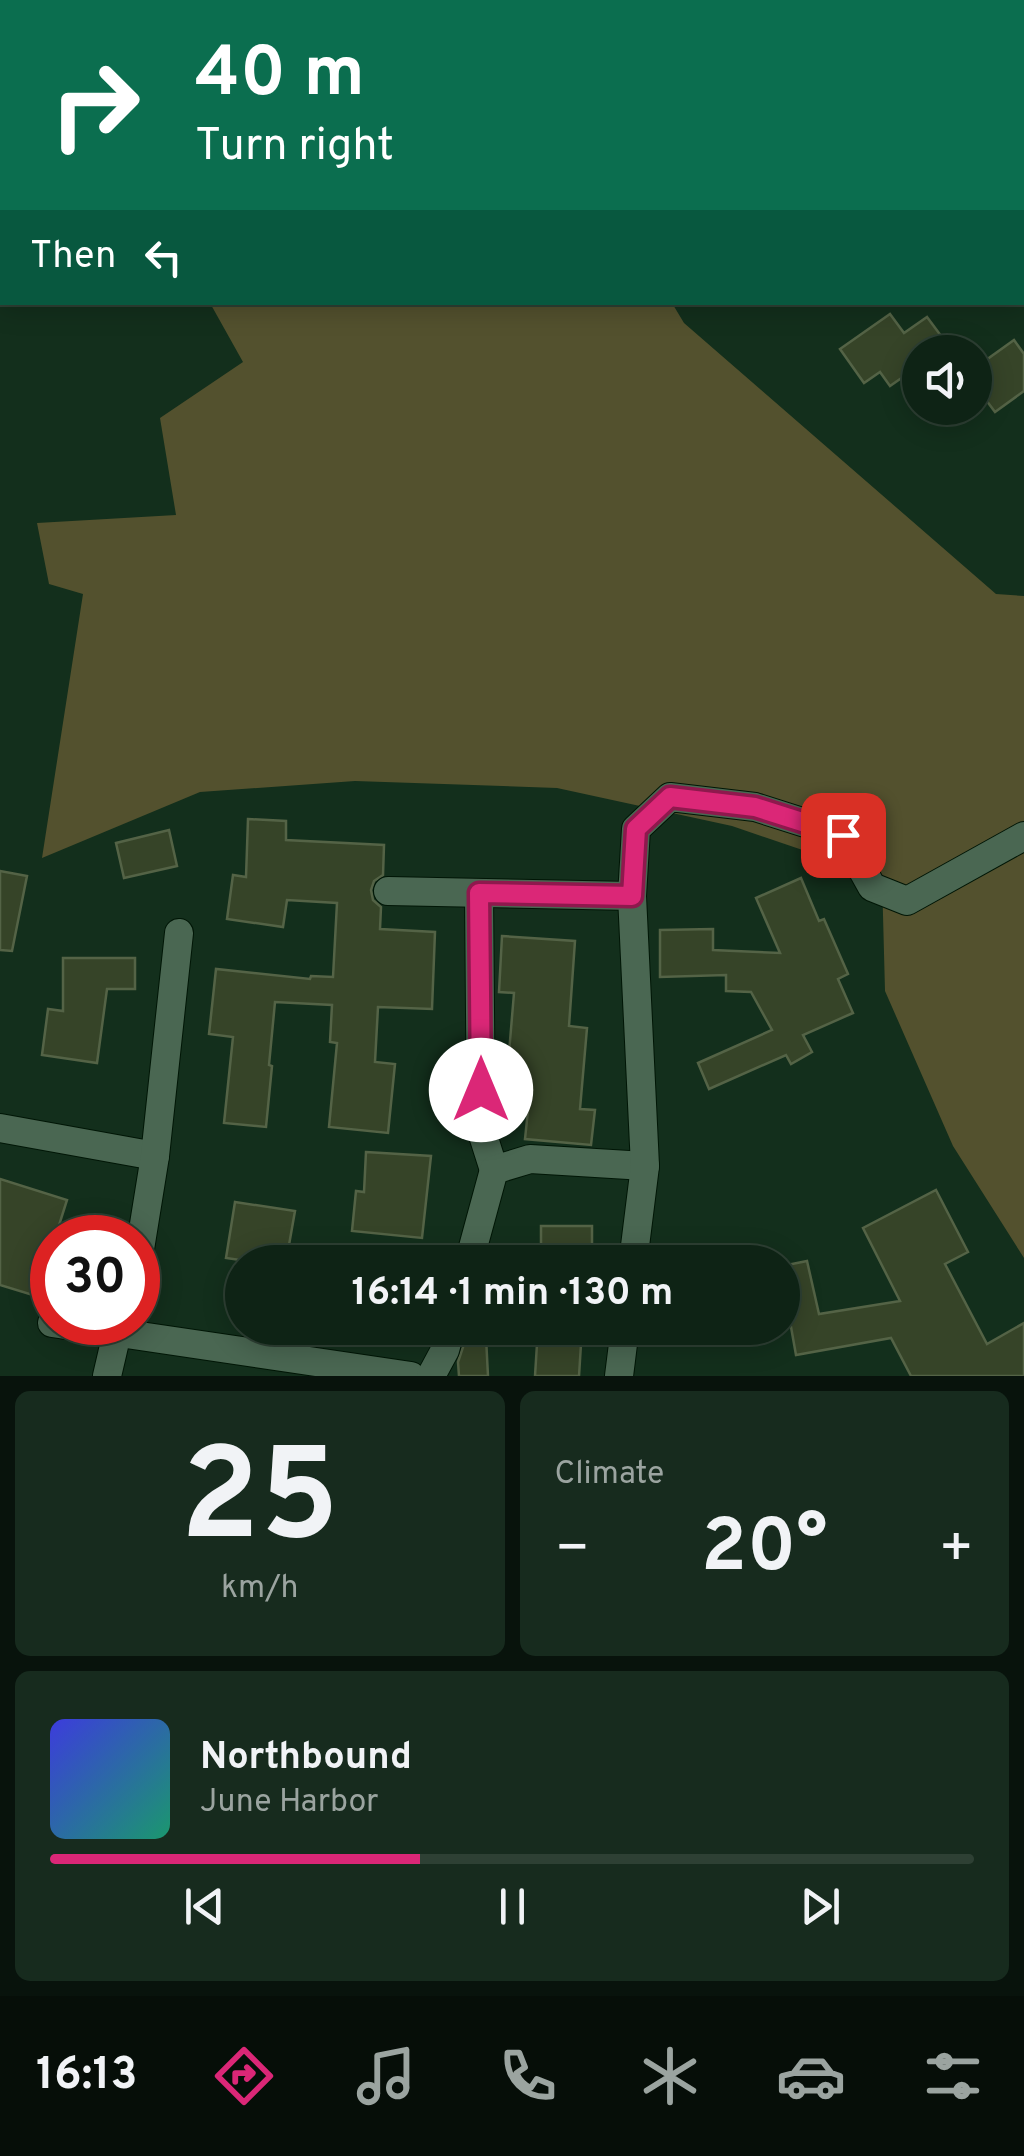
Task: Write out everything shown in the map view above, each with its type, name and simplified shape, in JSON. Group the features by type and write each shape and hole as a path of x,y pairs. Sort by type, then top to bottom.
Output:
{"street":[{"path":"635,1245 645,1166 632,896 636,829 670,797 755,807 843,835 872,887 906,901 1024,836"},
{"path":"388,891 632,896"},
{"path":"473,1245 494,1170 481,1130 479,893"},
{"path":"145,1215 179,933"},
{"path":"0,1128 155,1156"},
{"path":"494,1170 530,1160 645,1166"},
{"path":"160,1340 397,1375"},
{"path":"107,1376 114,1345"},
{"path":"431,1376 446,1345"},
{"path":"619,1376 623,1345"}],"shaded area":[{"path":"211,305 673,305 684,323 996,594 1024,596 1024,1258 953,1146 885,991 882,877 732,826 557,788 355,781 200,792 42,858 83,594 49,584 37,523 176,515 160,418 243,362"}],"building":[{"path":"890,314 904,333 927,317 940,335 902,335 902,378 890,386 880,372 864,383 840,349"},
{"path":"1014,340 1024,354 1024,391 995,412 992,408 992,356"},
{"path":"248,819 286,821 286,840 384,845 383,875 374,881 371,890 373,900 381,907 380,929 435,932 432,1009 378,1007 375,1062 395,1064 388,1133 329,1127 337,1043 330,1042 332,1005 275,1002 266,1127 224,1123 233,1037 209,1034 216,969 310,979 333,977 337,903 287,900 283,927 227,919 233,875 246,877"},
{"path":"169,830 177,866 124,878 116,843"},
{"path":"0,871 27,876 12,951 0,950"},
{"path":"801,878 848,974 838,979 853,1013 803,1035 812,1052 791,1064 786,1055 709,1089 698,1063 772,1030 751,992 726,991 726,975 660,977 660,930 713,929 713,950 780,953 756,898"},
{"path":"502,936 575,941 569,1026 587,1028 580,1109 595,1110 591,1145 525,1139 530,1091 506,1089 514,993 499,992"},
{"path":"63,958 135,958 135,989 107,989 97,1063 42,1055 48,1009 63,1011"},
{"path":"366,1152 431,1156 422,1238 352,1231 356,1191 364,1192"},
{"path":"0,1179 67,1200 62,1215 30,1215 30,1294 0,1285"},
{"path":"936,1190 968,1252 945,1264 987,1344 1024,1323 1024,1376 911,1376 891,1338 796,1355 794,1345 800,1345 800,1262 807,1261 819,1314 900,1301 863,1228"},
{"path":"235,1202 295,1211 289,1245 228,1245"},
{"path":"541,1226 592,1226 592,1245 541,1245"},
{"path":"464,1345 486,1345 488,1376 459,1376 458,1362"},
{"path":"537,1345 581,1345 579,1376 535,1376"}],"route":[{"path":"481,1090 479,893 632,896 636,829 670,797 755,807 843,835"}]}
